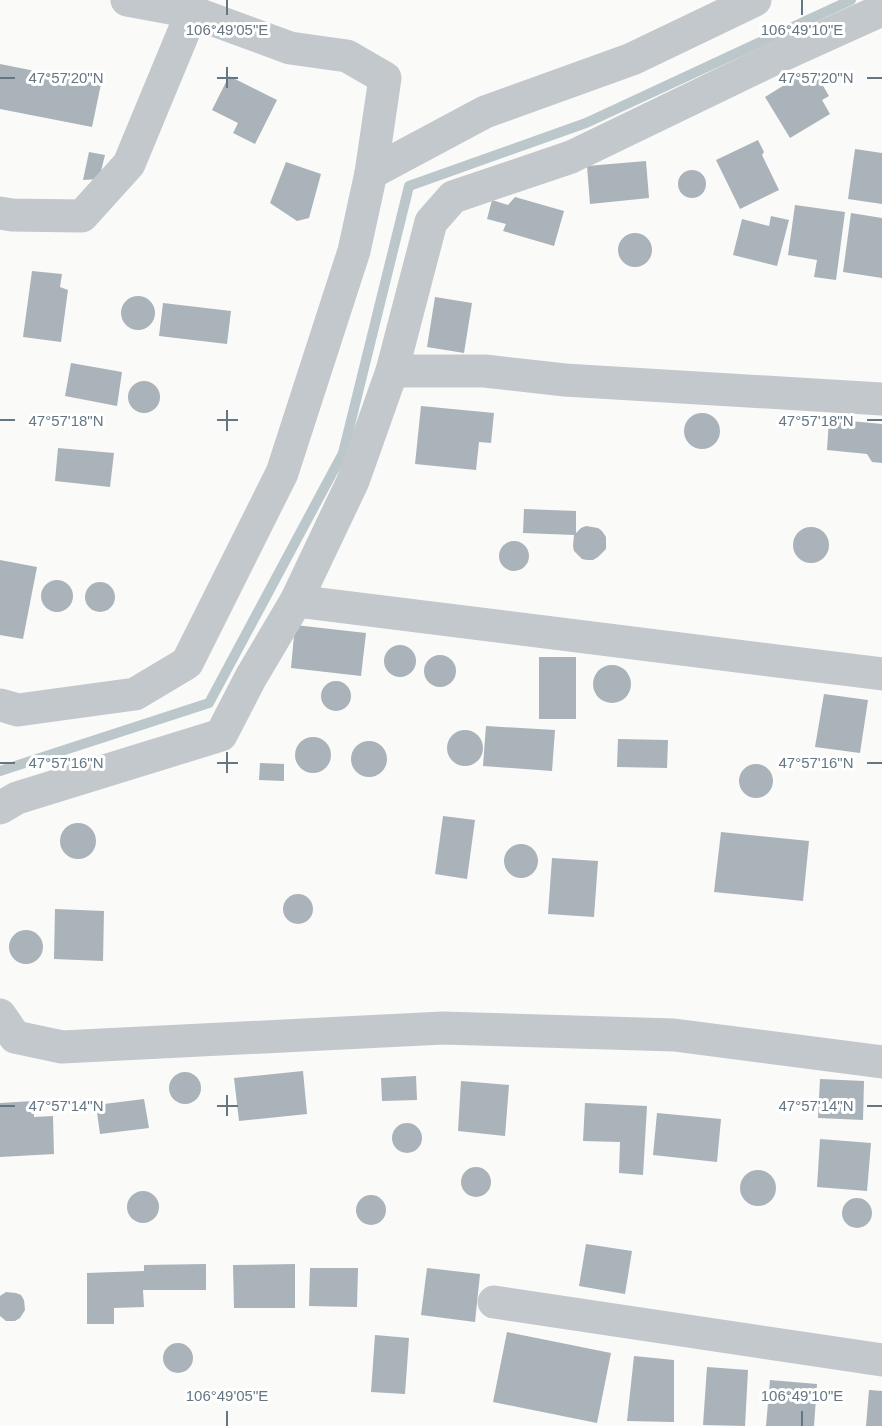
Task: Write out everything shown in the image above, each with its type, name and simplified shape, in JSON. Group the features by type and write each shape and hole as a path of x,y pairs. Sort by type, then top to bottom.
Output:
{"street":[{"path":"0,705 18,710 135,694 188,663 282,473 354,251 370,173 386,78 347,56 290,48 192,12 127,0"},
{"path":"370,173 485,112 632,59 755,0"},
{"path":"0,808 17,798 221,735 251,677 296,601 353,481 392,370 431,222 453,197 571,157 778,57 882,10"},
{"path":"0,213 82,216 129,164 192,12"},
{"path":"392,370 485,371 565,380 882,399"},
{"path":"296,601 882,674"},
{"path":"0,1015 15,1037 62,1047 443,1028 674,1035 882,1062"},
{"path":"494,1302 882,1360"}],"building":[{"path":"0,64 101,84 92,127 0,109"},
{"path":"807,71 814,83 819,79 829,96 822,100 830,114 790,138 765,97"},
{"path":"229,76 277,100 255,144 233,133 238,123 212,110"},
{"path":"758,140 764,152 762,155 779,190 740,209 716,160"},
{"path":"855,149 882,153 882,204 848,199"},
{"path":"89,152 105,155 99,179 83,180"},
{"path":"646,161 649,198 590,204 587,166"},
{"path":"286,162 321,174 309,218 297,221 270,203"},
{"path":"692,170 702,174 706,184 702,194 692,198 682,194 678,184 682,174"},
{"path":"515,197 564,211 554,246 503,231 506,224 487,219 492,200 508,205"},
{"path":"795,205 845,212 836,280 814,277 817,260 788,255"},
{"path":"851,213 882,218 882,278 843,272"},
{"path":"771,216 789,220 777,266 733,255 742,219 769,226"},
{"path":"635,233 647,238 652,250 647,262 635,267 623,262 618,250 623,238"},
{"path":"32,271 62,274 60,287 68,290 61,342 23,337"},
{"path":"138,296 150,301 155,313 150,325 138,330 126,325 121,313 126,301"},
{"path":"435,297 472,303 464,353 427,347"},
{"path":"163,303 231,311 227,344 159,336"},
{"path":"71,363 122,372 117,406 65,396"},
{"path":"144,381 155,386 160,397 155,408 144,413 133,408 128,397 133,386"},
{"path":"421,406 494,413 491,443 479,442 476,470 415,464"},
{"path":"702,413 715,418 720,431 715,444 702,449 689,444 684,431 689,418"},
{"path":"829,419 882,424 882,463 872,462 867,454 827,450"},
{"path":"58,448 114,453 110,487 55,481"},
{"path":"524,509 576,511 576,533 586,526 598,528 606,537 606,549 593,560 587,560 582,559 574,551 574,535 523,533"},
{"path":"811,527 824,532 829,545 824,558 811,563 798,558 793,545 798,532"},
{"path":"514,541 525,545 529,556 525,567 514,571 503,567 499,556 503,545"},
{"path":"0,560 37,567 23,639 0,635"},
{"path":"57,580 68,585 73,596 68,607 57,612 46,607 41,596 46,585"},
{"path":"100,582 111,586 115,597 111,608 100,612 89,608 85,597 89,586"},
{"path":"295,625 366,633 361,676 291,668"},
{"path":"400,645 412,649 416,661 412,673 400,677 388,673 384,661 388,649"},
{"path":"440,655 451,660 456,671 451,682 440,687 429,682 424,671 429,660"},
{"path":"539,657 576,657 576,719 539,719"},
{"path":"612,665 625,671 631,684 625,697 612,703 599,697 593,684 599,671"},
{"path":"336,681 342,682 350,690 350,702 342,710 336,711 330,710 322,702 321,696 322,690 330,682"},
{"path":"824,694 868,700 860,753 815,747"},
{"path":"486,726 555,730 552,771 483,766"},
{"path":"465,730 477,736 483,748 477,760 465,766 453,760 447,748 453,736"},
{"path":"313,737 325,743 331,755 325,767 313,773 301,767 295,755 301,743"},
{"path":"618,739 668,740 667,768 617,767"},
{"path":"369,741 382,746 387,759 382,772 369,777 356,772 351,759 356,746"},
{"path":"260,763 284,764 284,781 259,780"},
{"path":"756,764 768,769 773,781 768,793 756,798 744,793 739,781 744,769"},
{"path":"443,816 475,820 467,879 435,874"},
{"path":"78,823 91,828 96,841 91,854 78,859 65,854 60,841 65,828"},
{"path":"721,832 809,841 803,901 714,892"},
{"path":"521,844 533,849 538,861 533,873 521,878 509,873 504,861 509,849"},
{"path":"552,858 598,861 594,917 548,914"},
{"path":"298,894 309,898 313,909 309,920 298,924 287,920 283,909 287,898"},
{"path":"55,909 104,911 103,961 54,959"},
{"path":"26,930 38,935 43,947 38,959 26,964 14,959 9,947 14,935"},
{"path":"303,1071 307,1114 239,1121 234,1078"},
{"path":"185,1072 196,1077 201,1088 196,1099 185,1104 174,1099 169,1088 174,1077"},
{"path":"416,1076 417,1100 382,1101 381,1078"},
{"path":"820,1079 864,1081 863,1120 818,1118"},
{"path":"461,1081 509,1085 505,1136 458,1131"},
{"path":"144,1099 149,1128 100,1134 96,1105"},
{"path":"33,1101 34,1117 53,1116 54,1154 0,1157 0,1103"},
{"path":"585,1103 647,1106 643,1175 619,1173 620,1142 583,1141"},
{"path":"657,1113 721,1119 717,1162 653,1155"},
{"path":"407,1123 413,1124 421,1132 421,1144 413,1152 407,1153 401,1152 393,1144 392,1138 393,1132 401,1124"},
{"path":"820,1139 871,1143 867,1191 817,1187"},
{"path":"476,1167 482,1168 490,1176 490,1188 482,1196 476,1197 470,1196 462,1188 461,1182 462,1176 470,1168"},
{"path":"758,1170 771,1175 776,1188 771,1201 758,1206 745,1201 740,1188 745,1175"},
{"path":"143,1191 154,1196 159,1207 154,1218 143,1223 132,1218 127,1207 132,1196"},
{"path":"371,1195 377,1196 385,1204 385,1216 377,1224 371,1225 365,1224 357,1216 356,1210 357,1204 365,1196"},
{"path":"857,1198 863,1199 871,1207 871,1219 863,1227 857,1228 851,1227 843,1219 842,1213 843,1207 851,1199"},
{"path":"586,1244 632,1251 625,1294 579,1286"},
{"path":"206,1264 206,1290 143,1290 144,1307 114,1308 114,1324 87,1324 87,1273 144,1271 144,1265"},
{"path":"295,1264 295,1308 234,1308 233,1265"},
{"path":"310,1268 358,1268 357,1307 309,1306"},
{"path":"427,1268 480,1274 475,1322 421,1315"},
{"path":"6,1292 21,1295 24,1300 25,1310 15,1321 6,1321 0,1316 0,1296"},
{"path":"507,1332 611,1353 597,1423 493,1402"},
{"path":"375,1335 409,1338 405,1394 371,1392"},
{"path":"178,1343 184,1344 192,1352 192,1364 184,1372 178,1373 172,1372 164,1364 163,1358 164,1352 172,1344"},
{"path":"634,1356 674,1360 674,1422 627,1421"},
{"path":"707,1367 748,1370 745,1426 703,1425"},
{"path":"770,1380 817,1384 814,1426 766,1426"},
{"path":"869,1390 882,1391 882,1426 866,1426"}],"waterway":[{"path":"0,771 209,703 343,453 409,186 586,123 851,0"}]}
